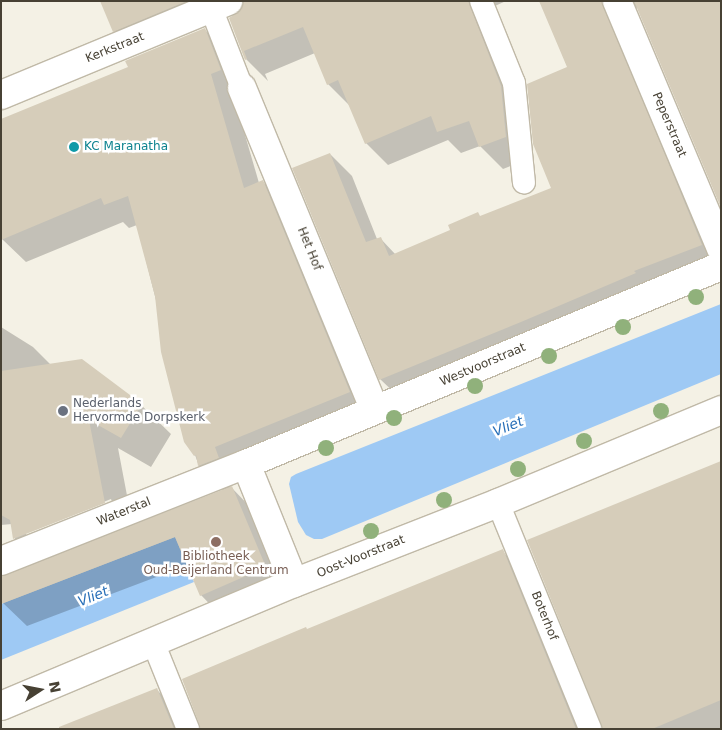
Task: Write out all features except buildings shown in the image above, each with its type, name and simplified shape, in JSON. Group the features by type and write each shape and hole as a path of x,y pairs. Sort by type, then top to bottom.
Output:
{"street":[{"name":"Peperstraat","path":"617,1 721,249"},
{"name":"Kerkstraat","path":"1,95 219,5"},
{"name":"Het Hof","path":"242,88 375,410"},
{"name":"Westvoorstraat","path":"246,464 721,266"},
{"name":"Oost-Voorstraat","path":"1,706 294,583 498,503 721,410"},
{"name":"Waterstal","path":"1,561 246,464"},
{"path":"246,464 294,583"}],"lane":[{"path":"481,1 514,82 524,183"},
{"path":"219,5 242,88"},
{"name":"Boterhof","path":"498,503 590,729"},
{"path":"154,642 188,729"}],"water":[{"name":"Vliet","path":"721,304 721,374 322,539 314,539 306,535 298,522 289,484 291,477 296,474"},
{"name":"Vliet","path":"175,537 194,582 1,660 1,604"}],"place":[{"name":"KC Maranatha","path":"74,147"},
{"name":"Nederlands Hervormde Dorpskerk","path":"63,411"},
{"name":"Bibliotheek Oud-Beijerland Centrum","path":"216,542"}]}
